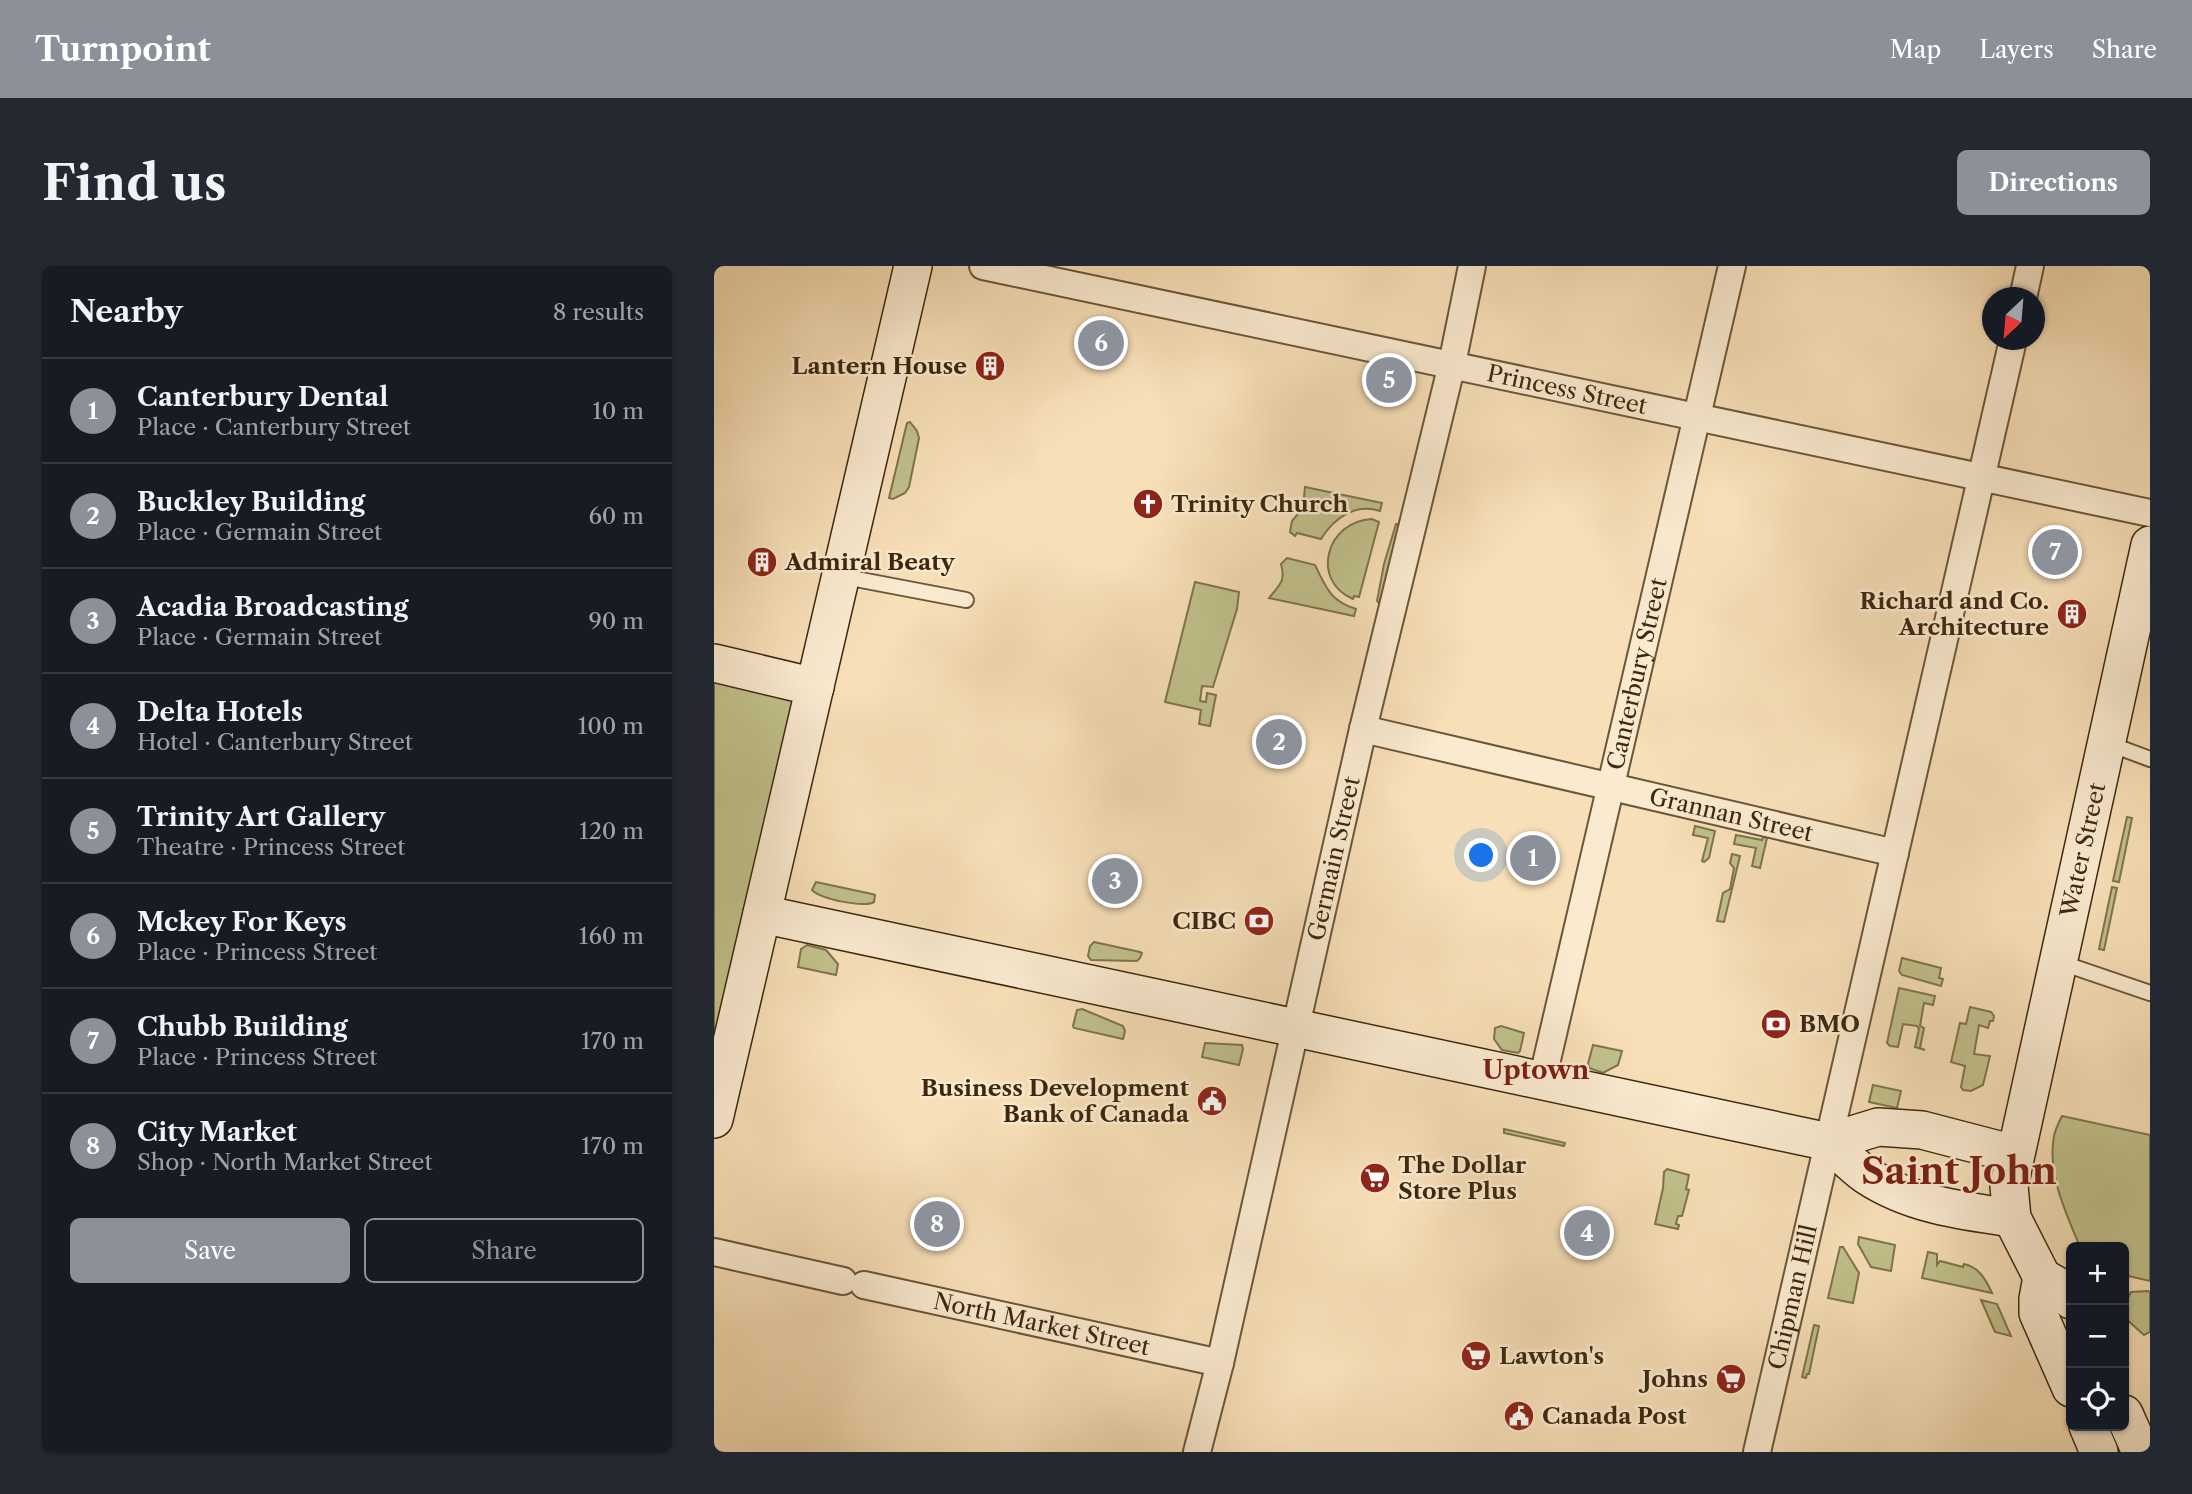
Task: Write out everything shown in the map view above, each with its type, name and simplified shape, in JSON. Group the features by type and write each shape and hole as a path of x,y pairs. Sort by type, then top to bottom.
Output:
{"street":[{"path":"714,1119 913,266"},
{"name":"Princess Street","path":"983,266 2150,513"},
{"name":"Germain Street","path":"1197,1452 1220,1363 1363,729 1452,364 1472,266"},
{"name":"Canterbury Street","path":"1542,1081 1732,266"},
{"path":"2025,287 2030,266"},
{"name":"Chipman Hill","path":"1757,1452 2011,350"},
{"name":"Water Street","path":"2012,1218 2009,1186 2014,1154 2150,545"},
{"path":"714,663 815,687"},
{"name":"Grannan Street","path":"1363,729 1895,853"},
{"path":"762,914 1829,1142 1878,1127 1922,1130 2014,1154"},
{"path":"1829,1142 1865,1174 1890,1189 1923,1202 2012,1218 2042,1277 2066,1294"},
{"name":"North Market Street","path":"714,1252 1220,1363"},
{"path":"2042,1277 2038,1313 2066,1377"},
{"path":"2129,1425 2141,1452"},
{"path":"2090,1431 2099,1452"}],"lane":[{"path":"840,576 966,600"},
{"path":"2106,742 2150,759"},
{"path":"2057,961 2150,993"}],"green space":[{"path":"910,422 919,438 909,487 905,493 893,499 889,498 907,423"},
{"path":"1305,487 1382,503 1380,511 1362,509 1346,514 1332,525 1321,539 1297,533 1295,536 1290,532 1292,521 1303,508"},
{"path":"1372,519 1379,522 1359,597 1354,596 1353,599 1331,579 1329,553 1334,540 1344,530 1356,522"},
{"path":"1396,524 1398,529 1391,565 1379,603 1377,601 1384,564"},
{"path":"1287,558 1315,565 1335,597 1356,609 1354,616 1269,598 1281,583 1281,564"},
{"path":"1195,582 1239,592 1237,609 1213,687 1202,686 1200,701 1206,702 1207,693 1216,695 1210,726 1199,724 1201,710 1165,702"},
{"path":"714,663 815,687 714,1119"},
{"path":"2127,817 2132,818 2119,882 2113,881"},
{"path":"1695,826 1715,831 1709,858 1704,862 1702,861 1708,838 1693,835"},
{"path":"1736,835 1762,840 1763,837 1767,838 1760,868 1752,866 1756,848 1734,844"},
{"path":"1732,854 1740,856 1724,922 1717,921 1723,893 1730,889 1734,868 1730,863"},
{"path":"816,882 875,895 874,902 852,903 824,897 812,890"},
{"path":"2112,887 2117,888 2104,950 2099,949"},
{"path":"1094,942 1142,953 1137,961 1091,960 1088,956 1090,946"},
{"path":"807,945 826,950 838,964 836,975 798,967 801,949"},
{"path":"1902,958 1941,968 1941,986 1902,975 1899,971"},
{"path":"1899,988 1935,996 1933,1005 1924,1003 1920,1026 1924,1028 1920,1048 1925,1050 1915,1047 1919,1029 1917,1026 1903,1024 1898,1047 1887,1043"},
{"path":"1970,1007 1991,1012 1994,1016 1988,1028 1979,1025 1974,1054 1990,1056 1983,1085 1971,1091 1961,1087 1965,1066 1951,1062 1960,1023 1966,1024"},
{"path":"1082,1009 1123,1026 1123,1039 1074,1028 1077,1010"},
{"path":"1501,1026 1524,1033 1518,1053 1502,1050 1494,1039 1495,1028"},
{"path":"1205,1043 1242,1045 1239,1065 1202,1057"},
{"path":"1593,1045 1622,1051 1618,1065 1603,1073 1589,1068"},
{"path":"1873,1085 1901,1091 1897,1108 1869,1102"},
{"path":"2062,1116 2150,1135 2150,1281 2129,1276 2129,1242 2078,1242 2055,1179 2053,1150 2056,1129"},
{"path":"1504,1129 1565,1143 1564,1146 1504,1133"},
{"path":"1667,1169 1689,1175 1686,1189 1689,1190 1682,1216 1678,1216 1678,1229 1655,1224 1664,1172"},
{"path":"1859,1237 1895,1245 1891,1271 1871,1267 1858,1244"},
{"path":"1840,1247 1843,1247 1859,1273 1853,1303 1828,1298"},
{"path":"1928,1252 1937,1254 1937,1265 1940,1261 1974,1268 1992,1293 1922,1278"},
{"path":"2131,1292 2150,1292 2150,1332 2144,1335 2129,1322"},
{"path":"1981,1300 1997,1304 2011,1336 1995,1332"},
{"path":"1814,1325 1819,1326 1806,1378 1802,1377"}],"place":[{"name":"Mckey For Keys","path":"1101,343"},
{"name":"Lantern House","path":"990,366"},
{"name":"Trinity Art Gallery","path":"1389,380"},
{"name":"Trinity Church","path":"1148,504"},
{"name":"Chubb Building","path":"2055,552"},
{"name":"Admiral Beaty","path":"762,562"},
{"name":"Richard and Co. Architecture","path":"2072,614"},
{"name":"Buckley Building","path":"1279,742"},
{"name":"Canterbury Dental","path":"1533,858"},
{"name":"Acadia Broadcasting","path":"1115,881"},
{"name":"CIBC","path":"1259,921"},
{"name":"BMO","path":"1776,1024"},
{"name":"Business Development Bank of Canada","path":"1212,1101"},
{"name":"The Dollar Store Plus","path":"1375,1178"},
{"name":"City Market","path":"937,1224"},
{"name":"Delta Hotels","path":"1587,1233"},
{"name":"Lawton's","path":"1476,1356"},
{"name":"Johns","path":"1731,1379"},
{"name":"Canada Post","path":"1519,1416"}],"district":[{"name":"Uptown","path":"1536,1070"},
{"name":"Saint John","path":"1959,1171"}]}
